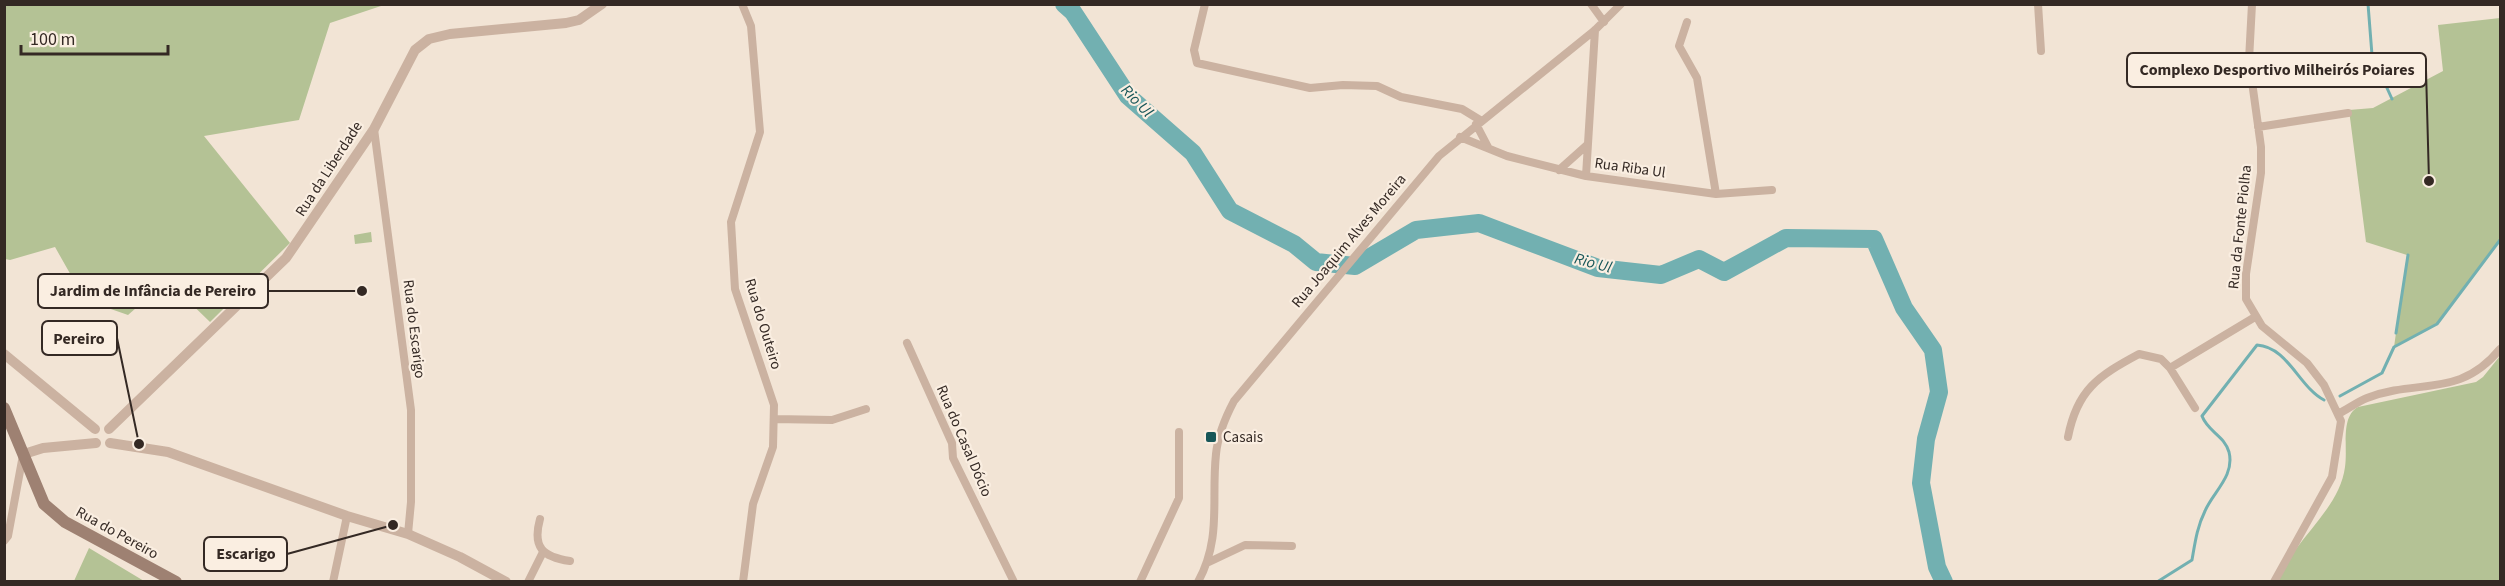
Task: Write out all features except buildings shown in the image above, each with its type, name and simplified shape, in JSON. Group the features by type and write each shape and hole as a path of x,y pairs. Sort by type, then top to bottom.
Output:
{"main road":[{"name":"Rua do Pereiro","path":"4,408 44,504 65,522 176,582"}],"street":[{"name":"Rua da Liberdade","path":"109,429 286,258 374,129 415,50 429,39 450,34 572,21 592,13 602,4"},
{"name":"Rua do Outeiro","path":"742,4 752,26 760,132 731,222 735,289 774,405 773,447 753,504 743,582"},
{"path":"1205,4 1194,50 1197,63 1310,88 1343,85 1377,86 1401,97 1456,106 1478,122 1488,147"},
{"path":"1591,4 1604,22"},
{"name":"Rua Joaquim Alves Moreira","path":"1198,582 1209,562 1214,540 1216,454 1221,427 1234,401 1332,281 1439,156 1478,122 1595,30 1621,4"},
{"path":"2038,4 2041,51"},
{"name":"Rua da Fonte Piolha","path":"2252,4 2249,60 2258,127 2261,173 2245,284 2246,299 2262,326 2307,363 2324,384 2341,421 2332,477 2274,582"},
{"path":"1687,22 1679,46 1697,78 1716,194"},
{"path":"1586,176 1595,30"},
{"path":"2258,127 2348,113"},
{"name":"Rua do Escarigo","path":"374,129 411,410 411,502 408,534"},
{"name":"Rua Riba Ul","path":"1460,137 1507,156 1586,176 1716,194 1772,190"},
{"path":"1559,171 1587,145"},
{"path":"2170,368 2255,317"},
{"name":"Rua do Casal Dócio","path":"907,343 952,443 953,458 1014,582"},
{"path":"2338,414 2368,398 2453,383 2476,374 2500,349"},
{"path":"4,354 95,429"},
{"path":"2068,437 2073,413 2092,383 2112,368 2139,354 2161,359 2170,368 2195,408"},
{"path":"774,419 832,420 866,410"},
{"path":"110,443 112,437 109,429 104,426 95,429 92,435 96,443 101,446 110,443 168,452 347,516 408,534 460,557 506,582"},
{"path":"1140,582 1179,498 1179,432"},
{"path":"4,541 8,536 24,454 43,448 96,443"},
{"path":"333,582 347,516"},
{"path":"540,519 536,535 543,552 549,558 570,561"},
{"path":"1209,562 1245,545 1292,546"},
{"path":"528,582 543,552"}],"green space":[{"path":"5,4 384,5 330,23 299,120 204,136 290,243 210,322 177,290 152,294 128,315 85,300 55,247 10,260 5,259"},
{"path":"2500,18 2500,239 2437,324 2394,347 2407,255 2366,242 2349,110 2373,108 2443,71 2438,25"},
{"path":"371,232 372,242 355,244 354,235"},
{"path":"2500,356 2500,581 2278,582 2293,553 2326,511 2338,490 2345,467 2347,425 2352,412 2358,407 2476,382"},
{"path":"89,548 144,581 74,581"}],"waterway":[{"name":"Rio Ul","path":"1064,4 1073,12 1128,96 1193,153 1230,211 1294,244 1316,262 1355,266 1416,230 1479,223 1598,268 1661,275 1699,259 1724,272 1786,238 1874,239 1904,308 1933,350 1939,392 1926,439 1921,483 1937,567 1944,582"},
{"path":"2368,4 2372,55 2392,99"},
{"path":"2340,396 2382,373 2394,347 2437,324 2500,240"},
{"path":"2396,333 2408,255"},
{"path":"2157,582 2192,560 2202,517 2226,476 2230,461 2227,446 2202,416 2257,345 2268,347 2277,353 2307,386 2324,400"}],"place":[{"name":"Complexo Desportivo Milheirós Poiares","path":"2429,181"},
{"name":"Jardim de Infância de Pereiro","path":"362,291"},
{"name":"Casais","path":"1211,437"},
{"name":"Pereiro","path":"139,444"},
{"name":"Escarigo","path":"393,525"}]}
